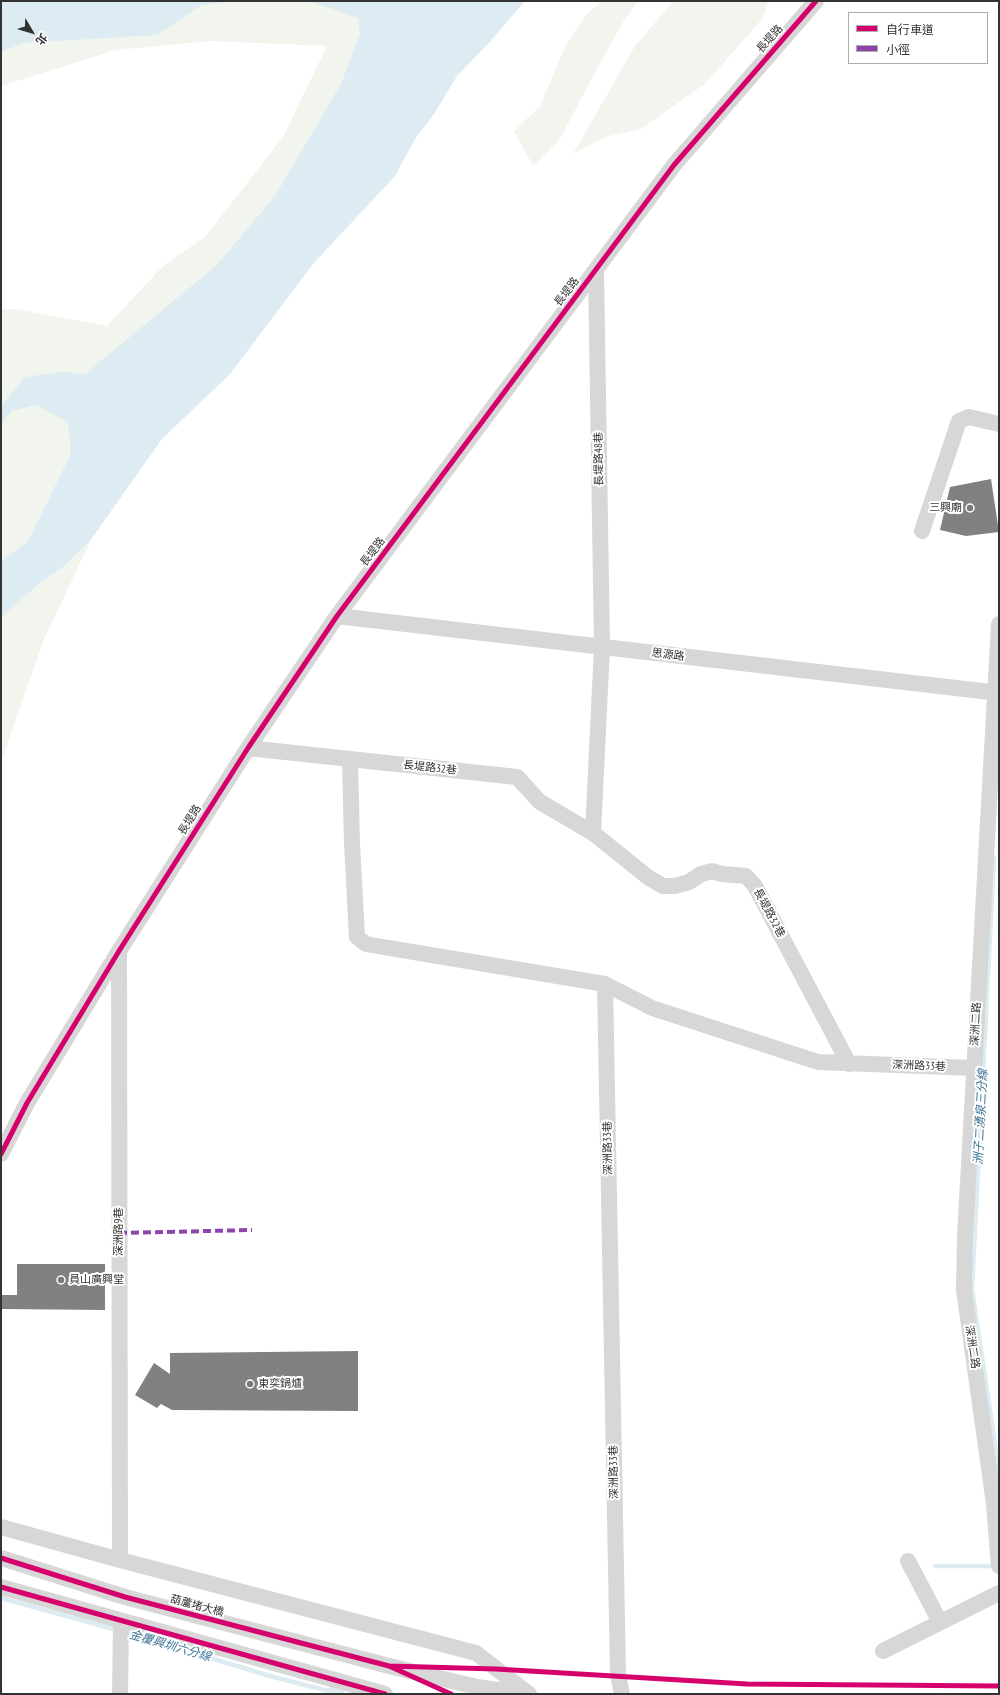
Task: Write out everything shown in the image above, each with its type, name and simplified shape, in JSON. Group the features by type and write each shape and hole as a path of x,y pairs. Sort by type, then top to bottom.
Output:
{"street":[{"name":"長堤路","path":"1,1154 27,1103 119,951 248,748 337,616 674,165 816,1"},
{"name":"長堤路48巷","path":"596,270 602,647"},
{"path":"922,532 960,421 969,417 999,424"},
{"name":"思源路","path":"337,616 997,693"},
{"name":"深洲二路","path":"999,624 997,693 965,1236 964,1290 994,1504 999,1566"},
{"path":"593,833 602,647"},
{"name":"長堤路32巷","path":"248,748 517,777 540,802 593,833 649,878 662,886 675,886 689,882 701,874 712,871 722,874 746,876 755,886 849,1064"},
{"path":"350,760 352,843 357,937 366,944 605,984"},
{"name":"深洲路9巷","path":"119,951 120,1560"},
{"name":"深洲路33巷","path":"622,1694 618,1668 605,984 652,1008 818,1062 974,1068"},
{"path":"1,1527 120,1560 476,1653 528,1694"},
{"name":"葫蘆堵大橋","path":"1,1558 125,1597 389,1666 477,1687 525,1694"},
{"path":"908,1561 940,1622"},
{"path":"1,1587 385,1694"},
{"path":"882,1651 999,1593"},
{"path":"120,1621 120,1694"}],"shaded area":[{"path":"1,1 229,1 200,6 157,35 24,43 1,52"},
{"path":"89,1 488,1 28,541 1,562 1,309 15,309 107,326 162,267 206,236 283,137 327,46 210,41 116,50 1,86 1,51"},
{"path":"302,1 525,1 488,44 457,76 434,114 415,139 395,176 313,264 230,374 162,439 92,538 67,564 40,583 1,617 1,562 28,541 71,454 68,422 36,405 12,411 1,424 1,406 25,377 62,372 85,374 217,265 275,196 341,84 360,34 358,18 315,3"},
{"path":"602,1 638,1 623,22 560,139 533,166 514,131 540,106 565,47 586,15"},
{"path":"673,1 769,1 762,19 706,83 641,129 605,137 573,154 635,46"},
{"path":"92,538 44,639 1,762 1,601 40,583 67,564"}],"building":[{"name":"三興廟","path":"991,479 999,532 966,536 940,530 950,487"},
{"name":"員山廣興堂","path":"17,1264 105,1264 105,1310 1,1309 1,1295 17,1295"},
{"name":"東奕鍋爐","path":"358,1351 358,1411 172,1410 161,1404 157,1408 135,1395 154,1363 170,1374 170,1353"}],"waterway":[{"name":"洲子二湧泉三分線","path":"994,858 972,1289 999,1471"},
{"name":"洲子二湧泉三分線","path":"935,1566 997,1566"},
{"name":"金覆興圳六分線","path":"1,1598 117,1630"},
{"name":"金覆興圳六分線","path":"125,1632 270,1676 340,1694"}],"marked path":[{"path":"119,1233 252,1230"}],"cycle path":[{"path":"1,1154 27,1103 119,951 248,748 337,616 674,165 816,1"},
{"path":"1,1558 125,1597 389,1666 451,1694"},
{"path":"1,1587 385,1694"},
{"path":"389,1666 496,1669 747,1684 999,1686"}],"place":[{"name":"三興廟","path":"970,508"},
{"name":"員山廣興堂","path":"61,1280"},
{"name":"東奕鍋爐","path":"250,1384"}]}
